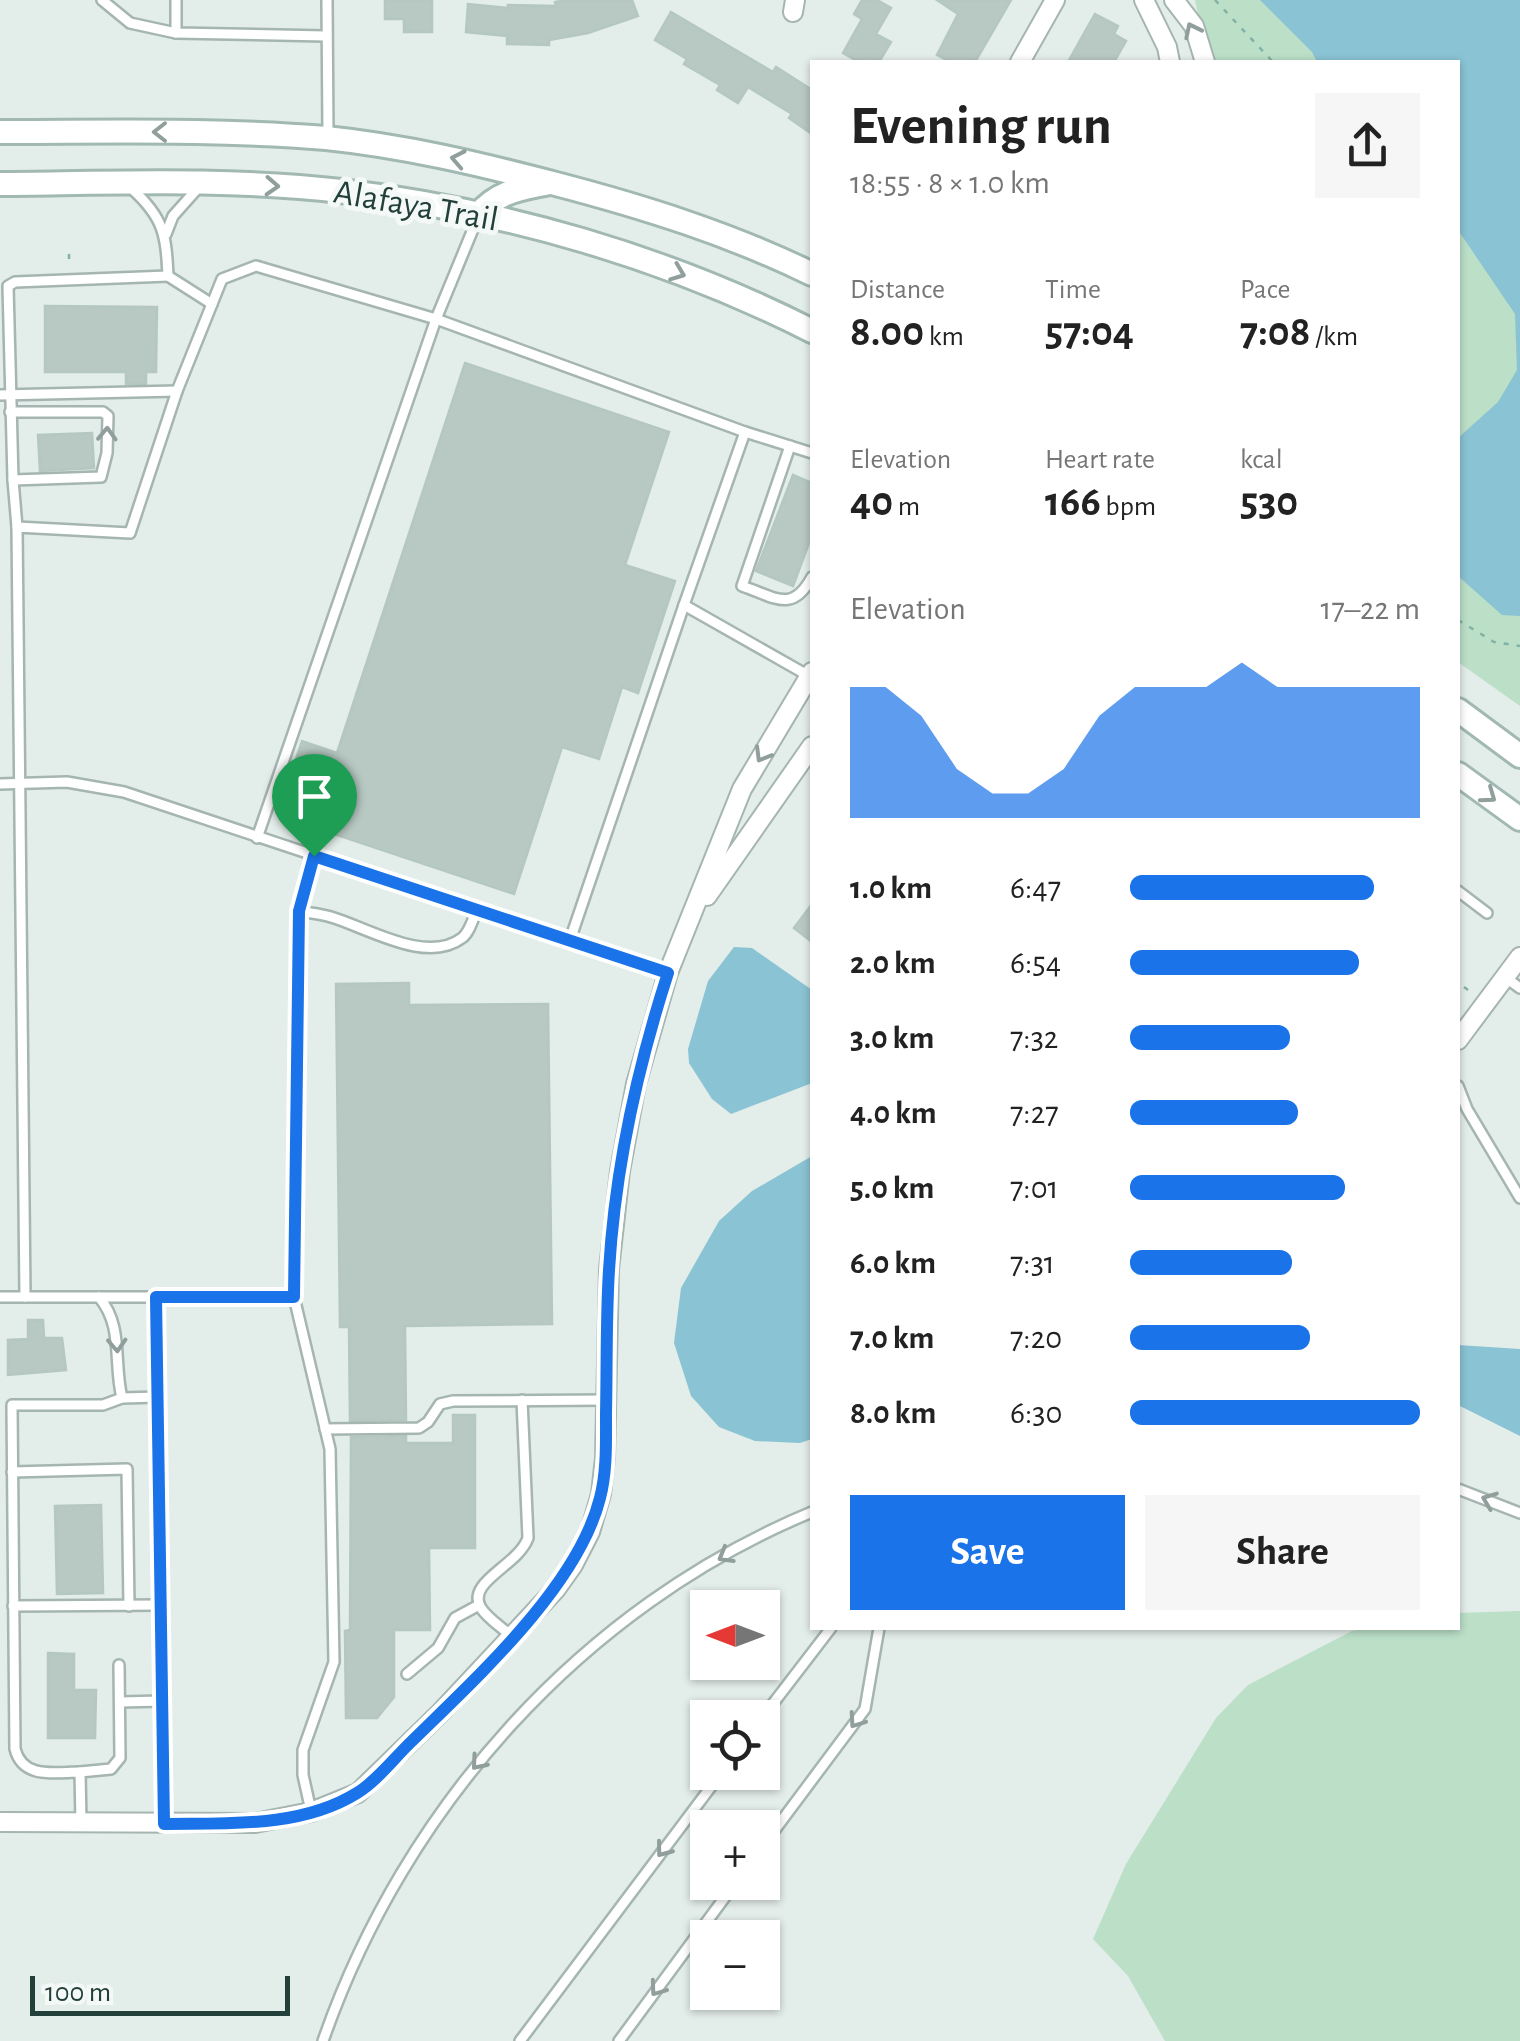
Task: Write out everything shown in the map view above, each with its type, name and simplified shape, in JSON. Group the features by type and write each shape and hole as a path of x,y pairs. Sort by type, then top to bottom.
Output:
{"main road":[{"name":"Alafaya Trail","path":"0,132 192,132 328,138 468,161 674,217 810,273"},
{"name":"Alafaya Trail","path":"0,184 203,183 341,191 479,214 616,250 747,300 810,330"},
{"path":"479,214 491,200 508,192 552,183"},
{"path":"1460,711 1520,756"},
{"path":"1460,775 1520,819"}],"street":[{"path":"1021,60 1055,0"},
{"path":"1144,0 1167,46 1170,60"},
{"path":"1174,0 1194,26 1204,60"},
{"path":"0,1822 256,1823 311,1812 358,1793 556,1588 590,1532 603,1476 609,1269 620,1170 636,1084 668,973 742,789 810,678"},
{"path":"686,925 810,749"},
{"path":"1460,1038 1513,982 1520,957"}],"lane":[{"path":"102,0 130,23 176,33 326,36"},
{"path":"176,0 176,33"},
{"path":"327,0 328,138"},
{"path":"127,183 158,216 166,234 168,276"},
{"path":"166,234 173,216 203,183"},
{"path":"256,838 436,319 479,214"},
{"path":"17,527 130,534 177,391 222,278 256,266 436,319 810,452"},
{"path":"26,1297 17,527 10,412 5,395 8,286 15,282 168,276 212,304"},
{"path":"5,395 177,391"},
{"path":"10,412 102,412 108,416 102,477 13,480"},
{"path":"570,940 745,432"},
{"path":"790,446 742,586 795,600 803,595 810,581"},
{"path":"684,605 810,675"},
{"path":"0,784 67,782 124,792 668,973"},
{"path":"311,1812 302,1774 304,1750 334,1662 330,1449 294,1297 299,911 314,856"},
{"path":"1460,892 1487,912"},
{"path":"299,911 330,916 388,940 430,945 460,939 477,910"},
{"path":"1460,1091 1520,1198"},
{"path":"0,1296 294,1297"},
{"path":"98,1297 116,1325 122,1398"},
{"path":"156,1297 164,1824"},
{"path":"119,1665 118,1764 104,1771 34,1772 17,1757 12,1405 102,1405 122,1398 158,1397"},
{"path":"479,1604 482,1584 517,1558 528,1538 522,1400"},
{"path":"325,1429 419,1428 440,1404 606,1400"},
{"path":"12,1472 127,1469 129,1606"},
{"path":"1460,1490 1520,1513"},
{"path":"323,2041 346,1980 388,1894 458,1788 520,1716 588,1651 652,1602 719,1559 810,1513"},
{"path":"479,1604 512,1637"},
{"path":"407,1674 438,1648 454,1618 479,1604"},
{"path":"13,1606 161,1605"},
{"path":"776,1700 829,1630"},
{"path":"780,1823 865,1709 879,1630"},
{"path":"120,1702 162,1701"},
{"path":"80,1772 81,1824"},
{"path":"520,2041 708,1790"},
{"path":"619,2041 723,1900"}],"path":[{"path":"1215,0 1270,60"},
{"path":"69,254 69,269"},
{"path":"1460,621 1494,642 1520,646"},
{"path":"1464,987 1474,994"}],"green space":[{"path":"1195,0 1520,0 1520,706 1460,663 1460,60 1208,60"},
{"path":"1520,1611 1520,2041 1165,2041 1128,1976 1093,1939 1126,1864 1216,1718 1248,1685 1352,1631 1460,1630 1460,1613"}],"water":[{"path":"1260,0 1520,0 1520,616 1502,615 1460,578 1460,436 1498,402 1517,370 1515,314 1460,233 1460,60 1316,60"},
{"path":"734,947 752,948 810,989 810,1084 731,1114 712,1099 689,1063 688,1049 708,981"},
{"path":"810,1157 810,1440 800,1443 755,1441 719,1427 691,1396 674,1343 681,1288 719,1221 752,1191"},
{"path":"1460,1345 1520,1349 1520,1436 1460,1406"}],"building":[{"path":"385,0 432,0 432,32 404,32 404,19 385,19"},
{"path":"632,0 638,16 588,33 549,40 549,45 507,44 507,36 466,32 468,4 508,8 556,6 555,2"},
{"path":"862,0 877,0 891,8 876,34 891,42 880,60 855,60 843,53 862,19 854,14"},
{"path":"937,0 1011,0 976,60 947,60 937,55 958,14"},
{"path":"671,12 773,72 776,67 810,89 810,133 789,118 792,114 748,87 738,103 717,90 720,85 684,64 687,59 655,40"},
{"path":"1095,14 1118,26 1114,34 1126,41 1115,60 1069,60"},
{"path":"45,306 157,307 156,372 146,372 146,384 126,384 126,372 45,372"},
{"path":"465,363 669,432 625,565 675,581 638,693 622,687 599,759 562,747 514,894 310,826 320,794 288,783 302,741 337,753"},
{"path":"92,433 94,468 40,471 38,435"},
{"path":"793,475 810,482 810,540 793,586 756,571"},
{"path":"810,907 810,940 794,928"},
{"path":"409,983 409,1005 548,1004 552,1324 405,1326 406,1420 350,1421 349,1327 340,1327 336,984"},
{"path":"28,1320 43,1320 44,1338 62,1338 66,1370 8,1375 8,1340 28,1339"},
{"path":"453,1415 475,1415 475,1548 429,1548 430,1630 394,1630 394,1697 377,1718 346,1718 351,1437 406,1436 406,1443 453,1443"},
{"path":"101,1505 103,1593 57,1594 55,1506"},
{"path":"48,1653 74,1654 74,1690 96,1690 95,1738 48,1738"}],"route":[{"path":"314,856 668,973 636,1084 620,1170 609,1269 601,1494 590,1532 556,1588 441,1712 358,1793 311,1812 256,1823 164,1824 156,1297 294,1297 299,911 314,856"}]}
